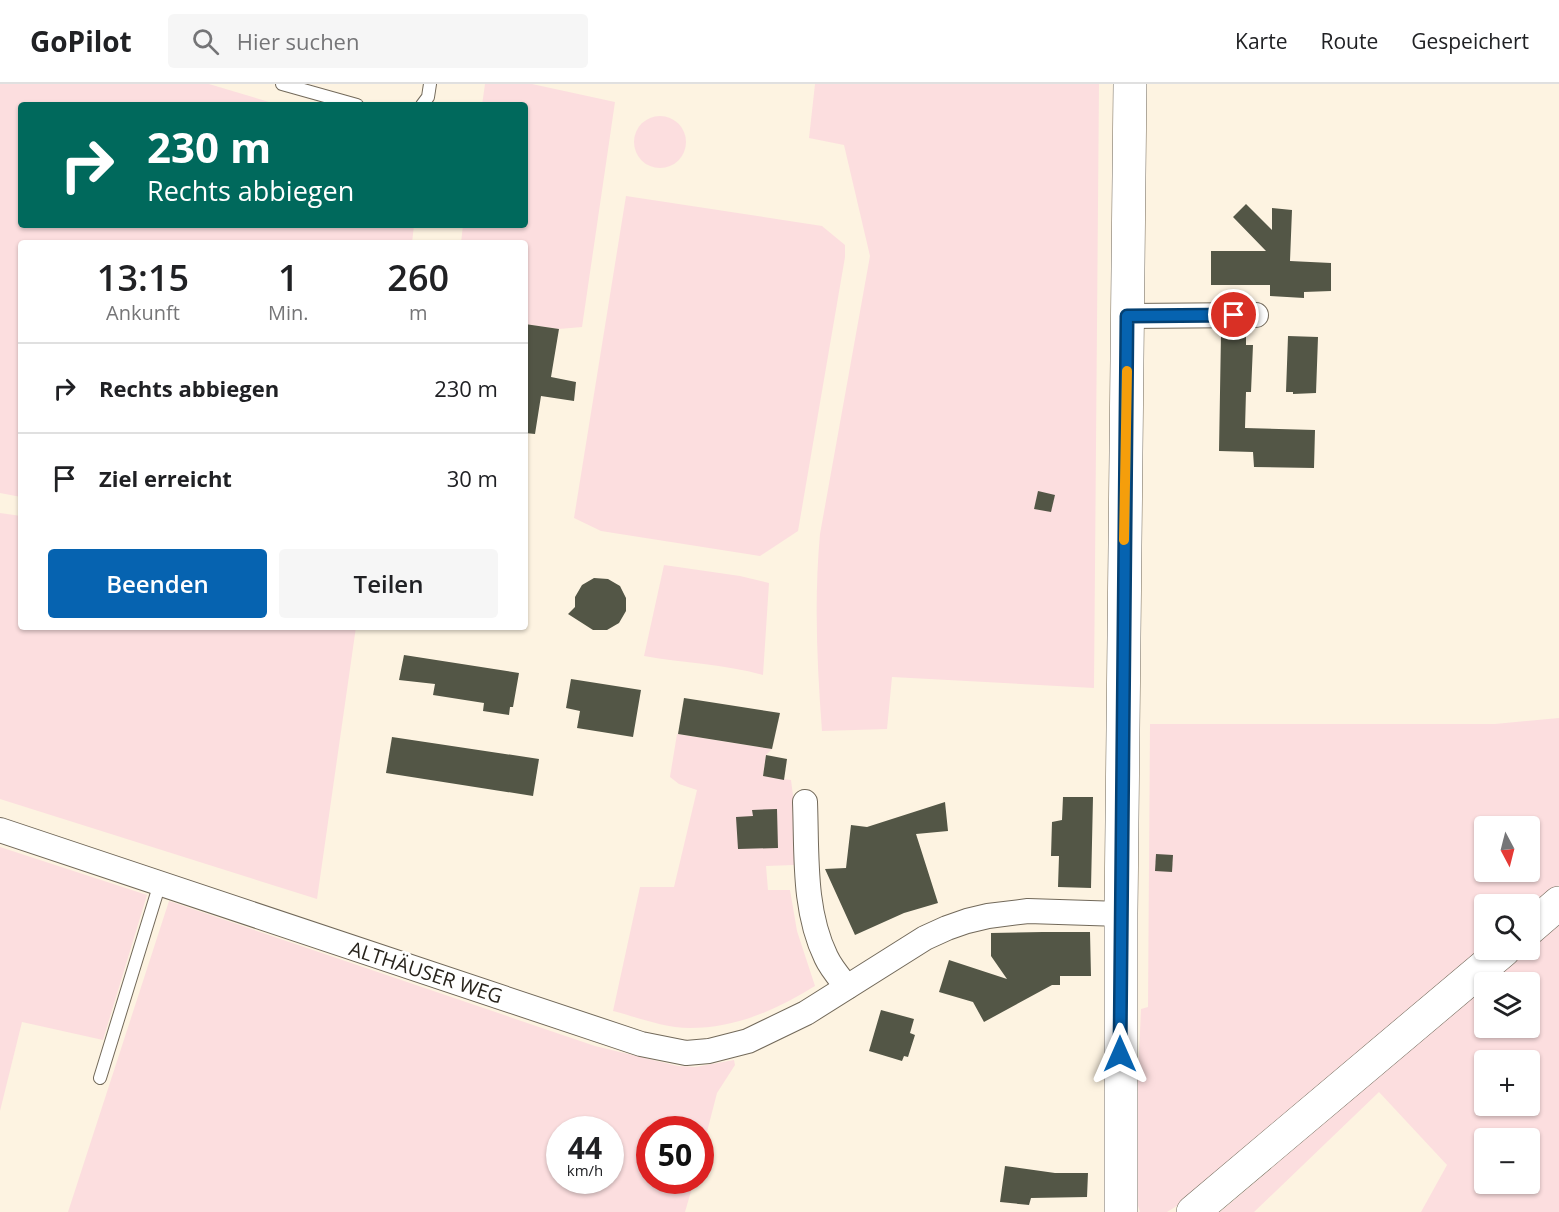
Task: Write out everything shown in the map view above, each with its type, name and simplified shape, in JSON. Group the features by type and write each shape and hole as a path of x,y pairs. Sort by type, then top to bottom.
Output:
{"main road":[{"path":"1121,1212 1121,914 1130,84"},
{"path":"1540,919 1559,903"},
{"path":"1193,1212 1492,960"}],"street":[{"path":"1127,316 1256,315"},
{"path":"805,802 810,902 814,923 825,956 847,987"},
{"name":"ALTHÄUSER WEG","path":"0,830 632,1041 663,1050 686,1053 709,1051 748,1041 807,1013 925,938 967,921 1028,911 1121,914"}],"lane":[{"path":"282,84 346,102"},
{"path":"424,102 428,97 430,84"},
{"path":"100,1078 160,883"}],"shaded area":[{"path":"0,84 209,84 269,102 18,102 18,228 414,228 412,240 18,240 18,496 0,493"},
{"path":"485,84 532,84 615,102 582,327 559,329 528,324 528,240 461,240 463,228 528,228 528,102 482,102"},
{"path":"815,84 1099,84 1094,688 892,677 887,729 822,731 817,632 820,534 870,256 844,145 809,138"},
{"path":"660,116 674,120 682,128 686,142 682,156 674,164 660,168 646,164 638,156 634,142 638,128 646,120"},
{"path":"626,196 822,226 845,245 845,257 798,531 760,556 601,531 574,518"},
{"path":"0,513 18,516 18,630 356,630 317,899 0,799"},
{"path":"664,565 740,576 769,583 763,675 719,666 644,656"},
{"path":"1559,718 1559,885 1540,901 1540,894 1474,894 1474,957 1180,1204 1167,1212 1140,1212 1133,1190 1141,1009 1148,1007 1150,724 1495,724"},
{"path":"677,734 772,749 766,755 763,776 791,780 794,803 794,865 766,866 768,890 790,890 797,931 815,986 770,1010 723,1025 690,1028 670,1026 613,1011 640,887 674,887 697,790 679,784 670,777"},
{"path":"0,847 147,895 103,1040 22,1022 0,1111"},
{"path":"169,901 595,1046 678,1066 695,1067 734,1060 735,1065 717,1093 711,1116 636,1116 636,1194 690,1194 685,1212 68,1212"},
{"path":"1559,923 1559,1212 1421,1212 1447,1165 1379,1092 1254,1212 1220,1212 1474,995 1474,1038 1540,1038 1540,972 1501,972 1516,960 1540,960 1540,939"}],"building":[{"path":"1246,204 1272,230 1272,208 1292,210 1290,261 1331,263 1331,291 1304,292 1304,298 1270,296 1270,285 1211,285 1211,251 1266,251 1233,217"},
{"path":"528,324 559,329 551,377 576,382 574,401 541,396 535,434 528,433"},
{"path":"1221,334 1246,335 1246,345 1253,345 1251,392 1246,392 1245,428 1315,430 1314,468 1254,467 1253,452 1219,451"},
{"path":"1288,336 1318,337 1316,393 1286,392"},
{"path":"1038,491 1055,495 1051,512 1034,509"},
{"path":"594,578 608,579 620,586 626,598 626,611 619,623 607,630 593,630 568,614 575,607 575,597 582,585"},
{"path":"404,655 519,673 513,707 510,707 509,715 483,711 484,703 433,695 435,684 399,680"},
{"path":"571,679 641,690 633,737 577,728 580,711 566,708"},
{"path":"684,698 780,713 772,749 678,734"},
{"path":"392,737 539,759 533,796 386,773"},
{"path":"766,755 787,759 784,780 763,776"},
{"path":"1063,797 1093,797 1091,888 1058,887 1059,856 1051,856 1052,822 1062,820"},
{"path":"945,802 948,831 916,834 938,903 904,913 855,935 825,869 846,868 851,825 867,827"},
{"path":"777,809 778,848 738,849 736,817 753,816 752,810"},
{"path":"1156,854 1173,855 1172,872 1155,871"},
{"path":"1090,932 1091,976 1060,976 1060,985 1052,985 984,1022 973,1002 939,992 949,960 1007,979 991,956 991,933"},
{"path":"881,1010 914,1019 910,1033 915,1035 908,1057 904,1056 902,1061 869,1051"},
{"path":"1005,1166 1055,1173 1088,1173 1087,1197 1031,1198 1029,1205 1000,1202"}],"slow traffic":[{"path":"1124,540 1127,371"}],"route":[{"path":"1120,1054 1127,316 1234,315"}]}
